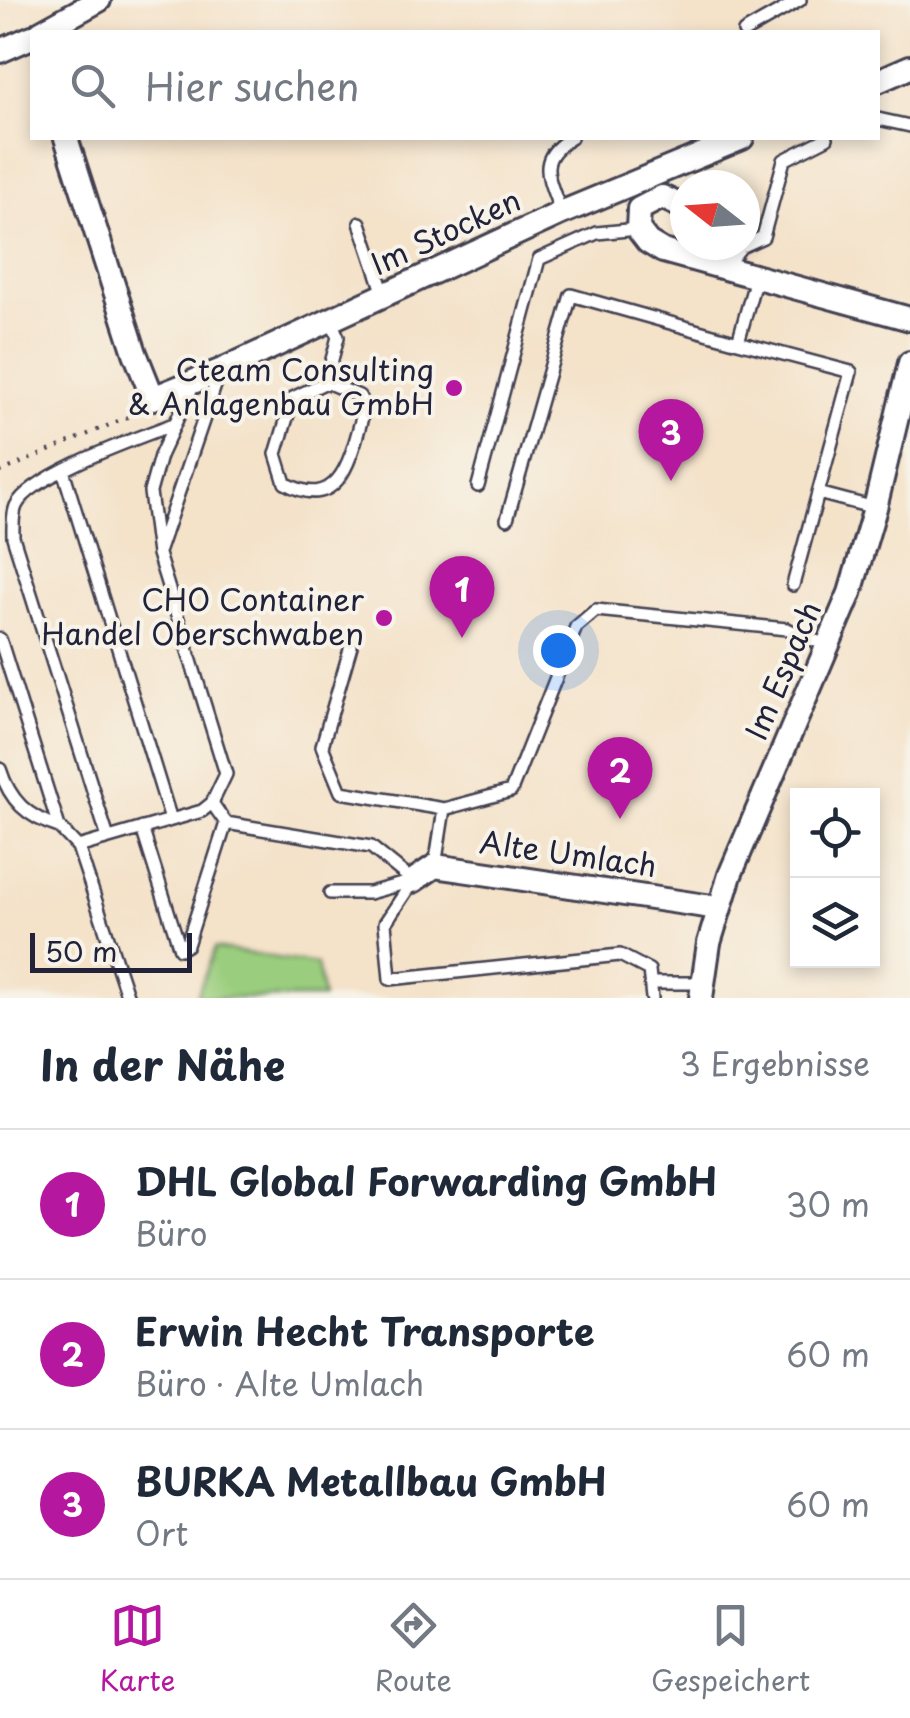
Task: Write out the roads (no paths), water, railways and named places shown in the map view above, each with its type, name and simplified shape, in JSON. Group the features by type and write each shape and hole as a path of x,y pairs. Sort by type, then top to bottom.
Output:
{"street":[{"path":"45,30 100,0"},
{"path":"0,50 30,38"},
{"path":"880,80 910,67"},
{"name":"Im Stocken","path":"67,140 151,403 561,213 737,140"},
{"path":"670,201 662,198 638,209 638,230 663,251 910,319"},
{"path":"719,260 723,270"},
{"name":"Im Espach","path":"701,991 719,908 850,593 910,364"},
{"name":"Alte Umlach","path":"412,882 435,866 719,908"}],"lane":[{"path":"748,30 800,0"},
{"path":"880,119 910,126"},
{"path":"561,213 547,158 567,140"},
{"path":"723,270 741,248 763,237 784,160 823,140"},
{"path":"360,224 384,294"},
{"path":"478,486 539,259 597,234 638,230"},
{"path":"738,342 756,278"},
{"path":"507,520 571,295 850,372 793,585"},
{"path":"326,382 359,396 365,407 344,474 315,494 285,484 276,454 293,398 326,382 338,338 331,321"},
{"path":"158,554 220,371"},
{"path":"78,847 202,811 212,803 226,774 158,554 150,492 186,384"},
{"path":"108,838 13,538 15,507 24,494 63,470 174,424"},
{"path":"63,470 171,820"},
{"path":"818,493 875,508"},
{"path":"351,646 322,746 341,792 444,809 512,791 576,627 596,610 787,630 828,646"},
{"path":"0,639 59,827 78,847 128,998"},
{"path":"0,768 18,805 36,820 59,827"},
{"path":"212,803 226,824 371,847 412,882"},
{"path":"435,866 444,809"},
{"path":"142,828 180,949 186,946 226,824"},
{"path":"330,893 369,893 412,882"},
{"path":"412,882 385,923 390,980 620,955 649,970 652,998"},
{"path":"650,984 701,991"}],"place":[{"name":"Cteam Consulting & Anlagenbau GmbH","path":"454,388"},
{"name":"BURKA Metallbau GmbH","path":"671,481"},
{"name":"CHO Container Handel Oberschwaben","path":"384,618"},
{"name":"DHL Global Forwarding GmbH","path":"462,638"},
{"name":"Erwin Hecht Transporte","path":"620,819"}]}
